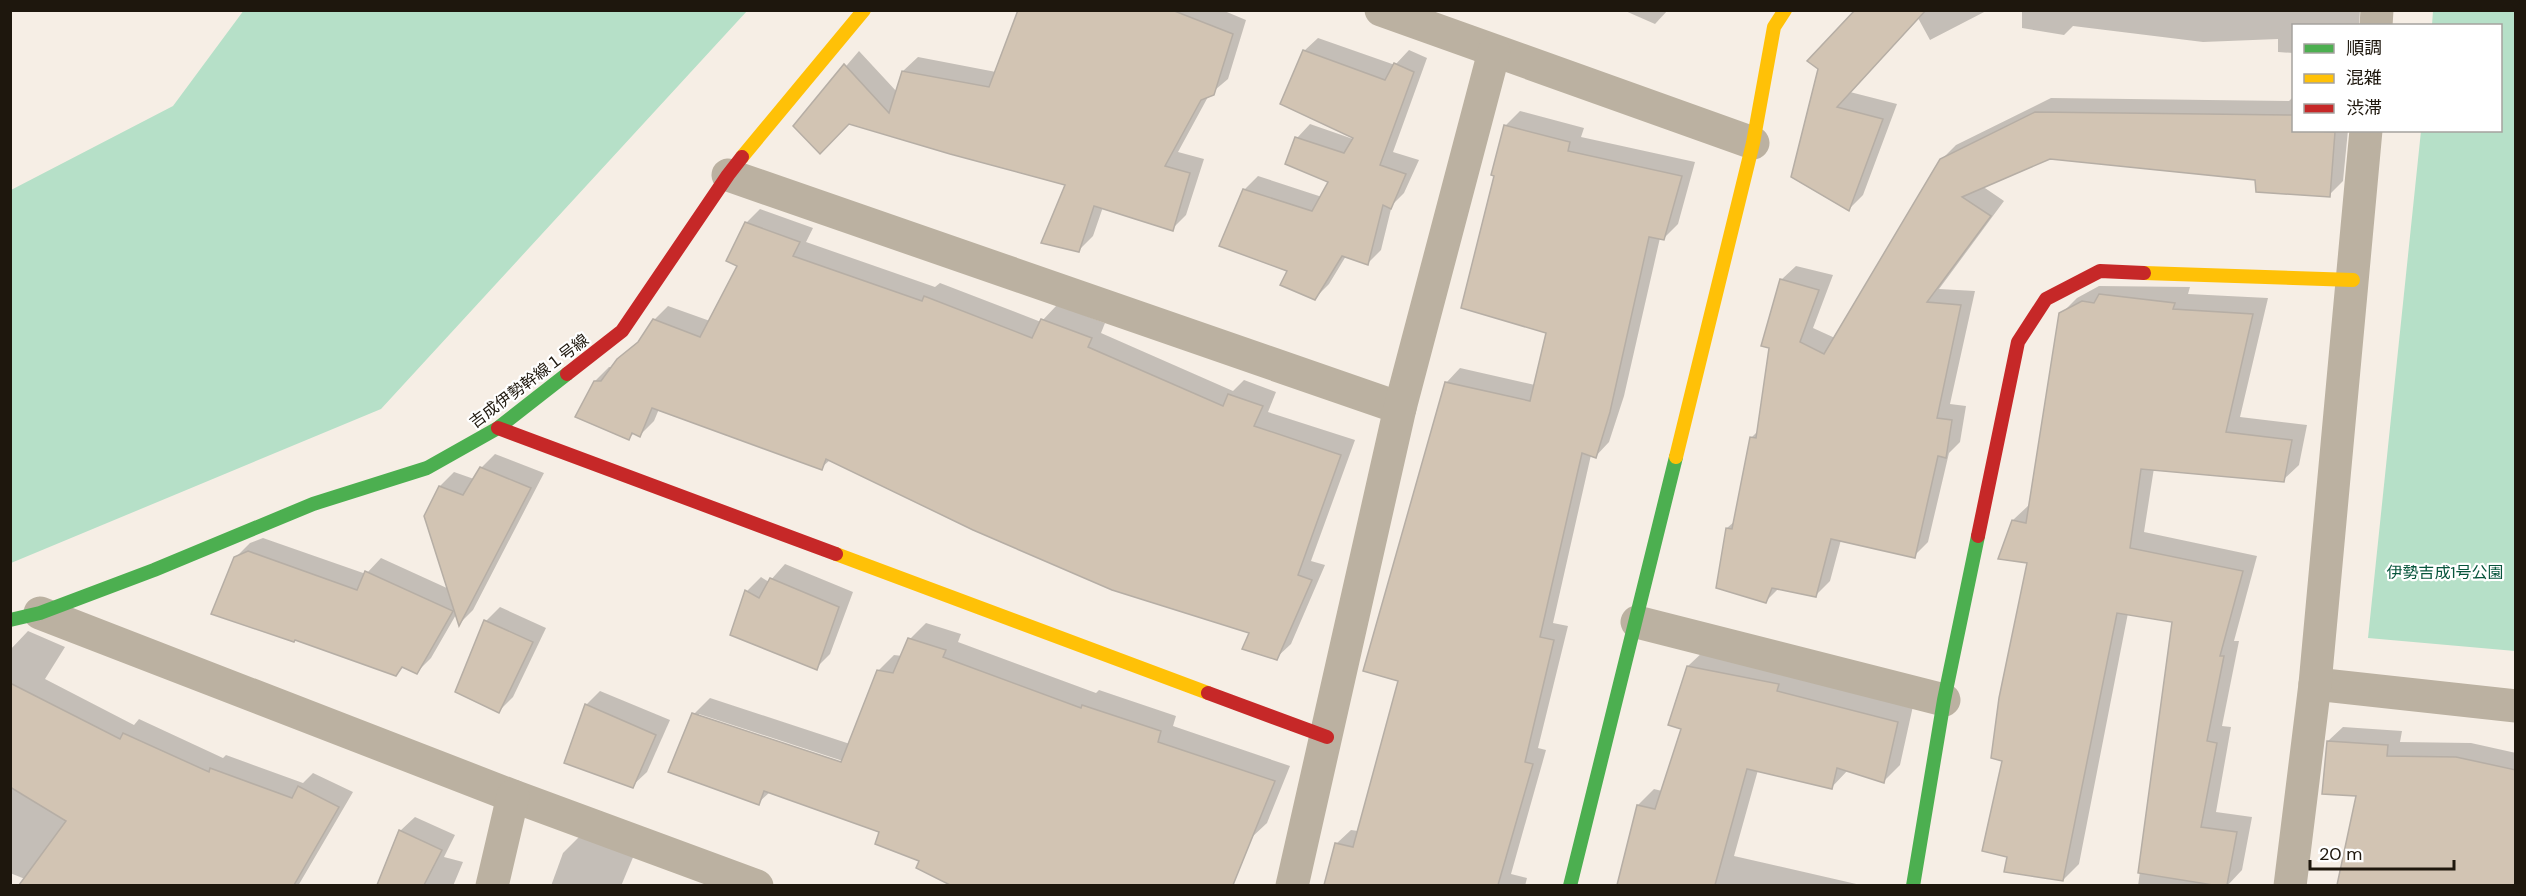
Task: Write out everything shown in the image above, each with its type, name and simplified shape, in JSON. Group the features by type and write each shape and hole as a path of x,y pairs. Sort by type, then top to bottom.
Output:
{"street":[{"name":"吉成伊勢幹線１号線","path":"25,616 154,570 313,504 428,468 498,428 622,331 728,175 864,10"},
{"path":"1381,10 1753,143"},
{"path":"1570,885 1637,622 1753,143 1774,27 1785,10"},
{"path":"1293,885 1400,408 1494,52"},
{"path":"2290,885 2315,684 2366,132"},
{"path":"728,175 1400,408"},
{"path":"1913,885 1944,700 2018,342 2046,299 2100,271 2354,279"},
{"path":"498,428 1327,736"},
{"path":"25,616 757,885"},
{"path":"1637,622 1944,700"},
{"path":"2315,684 2516,706"},
{"path":"492,885 513,796"}],"green space":[{"path":"244,10 747,11 381,409 11,563 11,190 173,106"},
{"name":"伊勢吉成1号公園","path":"2433,11 2515,11 2515,651 2368,638 2421,132 2502,132 2502,24 2432,24"}],"building":[{"path":"1018,10 1172,10 1233,34 1214,95 1201,100 1165,166 1190,173 1173,231 1094,206 1079,252 1041,243 1065,185 849,124 820,154 793,126 844,64 889,113 902,71 989,87"},
{"path":"1855,10 1926,10 1837,107 1883,119 1849,211 1791,177 1818,69 1807,61"},
{"path":"1303,50 1385,80 1394,63 1414,72 1380,165 1406,174 1391,209 1383,205 1368,265 1342,256 1315,300 1280,285 1287,271 1219,246 1243,189 1312,211 1328,182 1285,164 1295,137 1344,153 1353,138 1280,104"},
{"path":"2035,112 2292,115 2292,132 2335,132 2330,197 2256,192 2255,180 2050,159 1962,197 1991,216 1927,302 1961,305 1937,418 1952,420 1946,458 1938,456 1915,558 1831,539 1816,597 1772,588 1766,603 1716,588 1726,528 1732,529 1750,437 1756,438 1769,348 1761,346 1780,279 1819,290 1800,342 1824,354 1940,159"},
{"path":"1504,125 1570,142 1568,151 1682,176 1664,240 1649,237 1610,412 1596,458 1582,453 1540,637 1554,640 1525,762 1533,764 1498,885 1324,885 1335,843 1353,847 1398,681 1363,671 1445,382 1530,401 1546,333 1461,308 1494,176 1491,175"},
{"path":"745,222 800,242 793,256 922,301 924,296 1032,338 1041,319 1092,338 1088,347 1223,406 1228,394 1263,406 1254,426 1341,455 1298,575 1312,580 1277,660 1242,649 1249,633 1112,590 973,530 826,459 822,470 652,408 640,437 632,433 629,440 575,417 594,381 601,381 617,359 638,342 653,319 700,337 737,266 726,261"},
{"path":"2099,294 2175,303 2173,309 2253,314 2226,432 2292,440 2284,482 2141,469 2130,548 2243,571 2220,656 2224,656 2207,741 2217,743 2201,827 2237,832 2227,885 2213,885 2138,873 2172,622 2117,613 2063,881 2004,872 2007,857 1982,851 2002,761 1991,758 1999,698 2027,563 1998,559 2012,520 2026,523 2059,313 2082,301 2094,303"},
{"path":"480,467 531,488 459,626 424,516 439,486 463,495"},
{"path":"248,551 357,590 365,571 453,611 417,674 402,667 396,676 295,640 294,642 211,614 234,557"},
{"path":"770,578 839,607 817,670 730,635 745,590 759,598"},
{"path":"484,620 533,642 499,713 455,692"},
{"path":"908,638 946,650 943,657 1081,708 1082,705 1161,731 1158,742 1275,781 1233,885 950,885 916,868 919,861 875,844 879,832 764,791 759,805 668,772 692,713 841,762 877,670 893,673"},
{"path":"1687,666 1779,684 1777,691 1898,722 1884,783 1837,768 1832,789 1747,769 1715,885 1617,885 1637,805 1655,809 1681,729 1668,725"},
{"path":"10,683 120,739 123,733 209,772 210,768 292,798 298,786 339,807 294,885 19,885 66,821 10,787"},
{"path":"585,704 656,735 633,788 564,763"},
{"path":"2327,741 2388,745 2387,756 2456,757 2516,770 2516,885 2337,885 2356,796 2322,794"},
{"path":"399,830 442,850 424,885 377,885"}],"traffic: fast":[{"path":"10,620 40,613 154,570 313,504 427,468 498,428 567,374"},
{"path":"1570,886 1676,457"},
{"path":"1913,886 1944,700 1978,536"}],"traffic: slow":[{"path":"742,157 864,10"},
{"path":"1676,457 1753,143 1774,27 1785,10"},
{"path":"2144,273 2353,280"},
{"path":"836,554 1208,693"}],"traffic: jam":[{"path":"567,374 622,331 742,157"},
{"path":"1978,536 2018,342 2046,299 2100,271 2144,273"},
{"path":"498,428 836,554"},
{"path":"1208,693 1327,737"}]}
